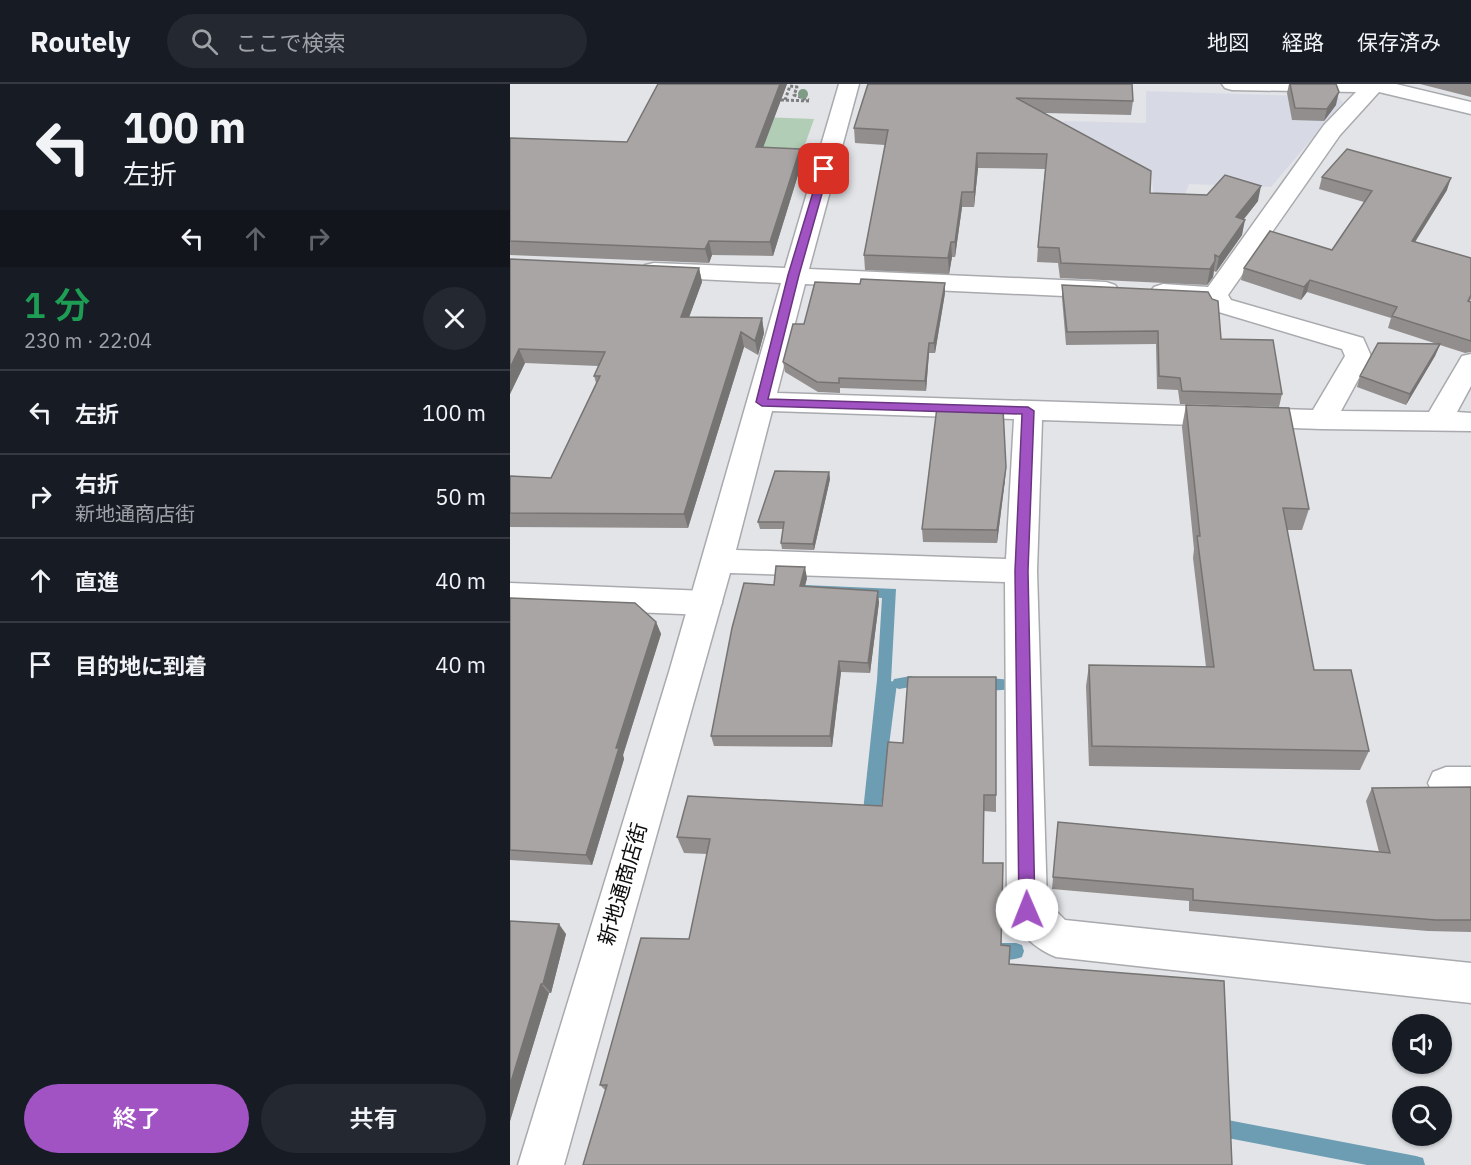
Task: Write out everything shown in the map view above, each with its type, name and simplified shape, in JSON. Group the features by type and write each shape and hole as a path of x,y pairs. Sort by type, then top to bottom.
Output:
{"street":[{"path":"849,84 794,275 762,402 717,561 1021,571"},
{"path":"1232,84 1329,87 1375,84 1471,108"},
{"path":"1215,295 1332,130 1375,84"},
{"path":"629,269 1215,295"},
{"path":"1215,295 1221,305 1354,344 1358,356 1322,420"},
{"path":"1438,421 1471,362"},
{"path":"762,402 1322,420 1471,422"},
{"path":"1028,411 1021,571 1027,910 1056,938 1471,983"},
{"name":"新地通商店街","path":"541,1165 717,561"},
{"path":"510,595 706,603"}],"path":[{"path":"794,101 783,100 790,86 797,87 794,95 812,101"}],"shaded area":[{"path":"1146,91 1338,97 1343,102 1271,187 1189,184 1181,204 1154,204 1152,176 1062,172 1063,121 1146,123"}],"green space":[{"path":"712,115 814,119 801,156 742,154"}],"water":[{"path":"782,584 896,589 891,681 897,683 866,926 851,924 877,680 882,598 782,592"}],"building":[{"path":"658,84 780,84 756,147 800,149 770,242 709,241 705,249 510,241 510,138 627,142"},
{"path":"868,84 1132,84 1133,101 1016,98 1151,171 1150,193 1207,195 1225,175 1261,186 1236,217 1245,220 1219,257 1215,255 1215,261 1210,269 1061,263 1059,248 1038,247 1047,154 977,153 974,192 962,192 955,242 951,242 948,258 864,255 888,130 854,128"},
{"path":"1290,84 1336,84 1339,92 1327,109 1295,108"},
{"path":"1347,149 1451,178 1412,241 1471,258 1471,295 1468,301 1471,302 1471,341 1392,316 1397,307 1310,280 1304,287 1244,268 1270,231 1332,250 1372,191 1322,177"},
{"path":"510,259 699,268 681,317 762,318 755,341 741,332 684,514 510,513 510,476 551,478 600,376 594,376 605,352 519,349 510,368"},
{"path":"861,279 945,283 934,343 929,343 925,381 839,378 839,383 817,382 783,362 793,324 804,324 815,282 860,284"},
{"path":"1062,285 1208,292 1212,299 1218,301 1221,339 1273,340 1282,394 1182,391 1180,378 1159,376 1158,331 1067,332"},
{"path":"1378,343 1440,344 1410,394 1360,376"},
{"path":"1186,405 1289,408 1309,509 1283,508 1314,670 1351,670 1369,751 1092,746 1089,665 1214,667 1197,536 1200,536"},
{"path":"937,407 1003,409 1006,467 997,530 922,529"},
{"path":"775,471 829,472 813,544 781,543 784,522 758,522"},
{"path":"776,566 805,567 800,586 878,591 868,663 839,661 830,736 711,736 732,628 744,583 774,585"},
{"path":"510,598 635,603 656,622 616,748 619,748 586,855 510,850"},
{"path":"908,677 996,677 996,795 984,795 983,863 1003,863 1001,945 1010,946 1009,964 1224,981 1232,1165 583,1165 607,1085 600,1085 641,938 689,939 710,839 677,837 688,796 882,806 888,742 903,743"},
{"path":"1471,787 1471,920 1436,920 1193,900 1193,889 1053,877 1058,822 1390,853 1372,788"},
{"path":"510,921 559,924 543,984 541,984 510,1085"}],"waterway":[{"path":"899,683 911,682"},
{"path":"990,684 1006,684"},
{"path":"992,951 1016,951"},
{"path":"1212,1126 1416,1165"}],"route":[{"path":"824,169 762,402 1028,411 1021,571 1027,910"}]}
